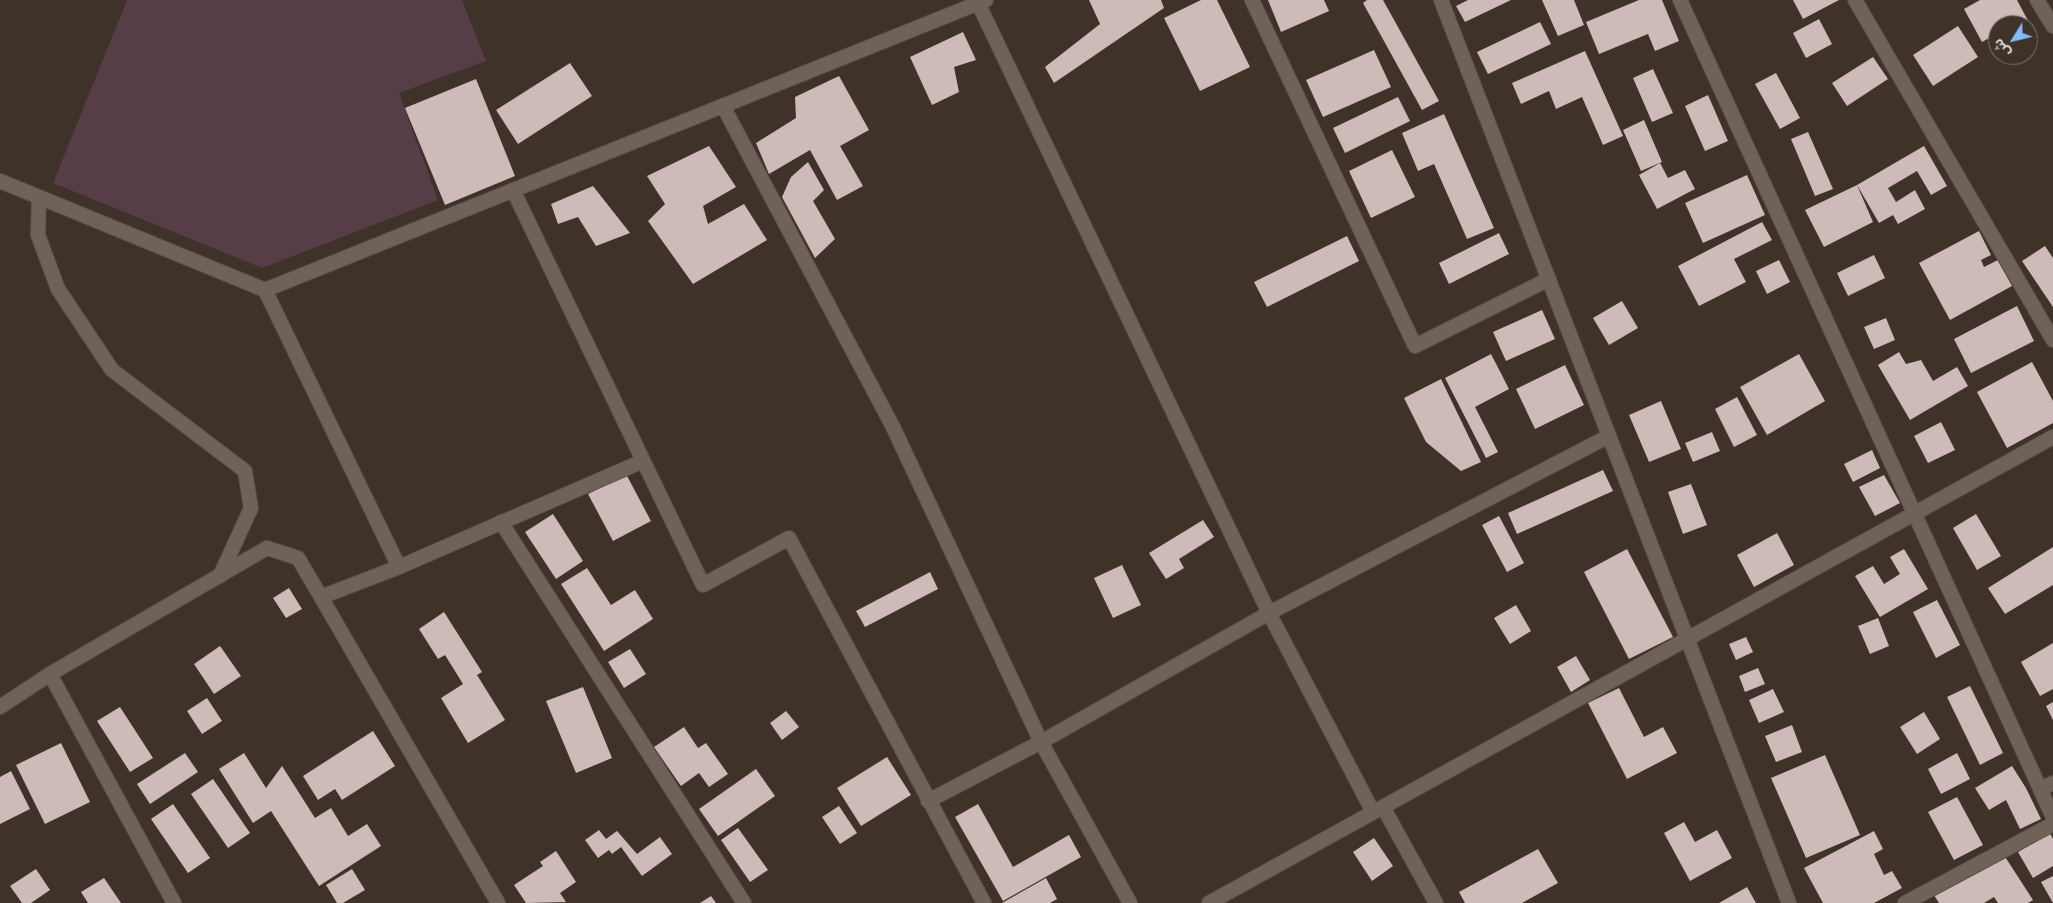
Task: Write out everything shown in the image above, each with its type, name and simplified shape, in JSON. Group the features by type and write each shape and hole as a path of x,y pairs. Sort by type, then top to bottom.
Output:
{"street":[{"path":"1252,0 1415,346 1549,279"},
{"path":"1441,0 1789,903"},
{"path":"1680,0 2053,817"},
{"path":"1855,0 2053,340"},
{"path":"2037,0 2053,26"},
{"path":"265,290 982,2 1269,613 1378,810 1436,903"},
{"path":"723,106 893,427 1041,742 1130,903"},
{"path":"0,181 265,290 399,567"},
{"path":"513,190 703,585 789,538 984,903"},
{"path":"39,197 38,235 58,289 112,370 245,470 251,508 220,576"},
{"path":"928,801 1041,742 1269,613 1609,436"},
{"path":"1209,903 2053,437"},
{"path":"322,597 399,567 642,461"},
{"path":"501,522 744,903"},
{"path":"0,707 50,674 267,548 298,558 498,903"},
{"path":"50,674 174,903"},
{"path":"2040,789 2053,783"},
{"path":"1904,903 2053,824"}],"shaded area":[{"path":"127,0 462,0 486,61 399,93 438,200 262,268 53,183"}],"building":[{"path":"1089,0 1161,0 1164,8 1054,83 1045,67 1100,24"},
{"path":"1201,0 1217,0 1250,67 1200,91 1164,18"},
{"path":"1268,0 1324,0 1329,11 1281,32"},
{"path":"1367,0 1383,0 1439,101 1422,110 1363,3"},
{"path":"1468,0 1511,0 1465,22 1456,6"},
{"path":"1542,0 1574,0 1584,25 1558,36"},
{"path":"1639,0 1662,0 1679,41 1655,51 1648,34 1599,54 1586,22"},
{"path":"1793,0 1839,0 1803,19"},
{"path":"1980,0 2017,0 2025,15 1988,15 1988,39 1982,42 1964,9"},
{"path":"1819,19 1832,44 1806,58 1793,33"},
{"path":"1540,22 1551,44 1488,74 1477,52"},
{"path":"1958,26 1978,57 1933,86 1913,55"},
{"path":"963,32 976,60 954,67 959,92 932,105 910,57"},
{"path":"1374,50 1391,87 1323,117 1306,80"},
{"path":"1585,51 1623,136 1603,145 1582,97 1556,109 1549,91 1521,104 1512,83"},
{"path":"1873,57 1888,79 1847,106 1832,83"},
{"path":"570,63 592,96 518,144 496,110"},
{"path":"1653,69 1673,113 1652,122 1633,78"},
{"path":"1776,73 1800,118 1780,129 1755,84"},
{"path":"839,76 869,130 840,146 863,186 837,200 810,150 769,174 756,143 796,118 795,97"},
{"path":"476,79 515,176 445,205 405,108"},
{"path":"1708,95 1728,141 1705,151 1685,106"},
{"path":"1398,97 1410,121 1345,153 1333,128"},
{"path":"1444,114 1494,228 1467,239 1434,164 1418,171 1402,133"},
{"path":"1644,120 1662,162 1641,171 1623,130"},
{"path":"1808,132 1833,189 1815,196 1791,139"},
{"path":"709,146 736,187 703,206 708,224 744,204 767,240 693,284 648,221 665,204 647,176"},
{"path":"1924,146 1947,186 1931,195 1917,171 1888,188 1896,202 1915,190 1925,209 1898,224 1893,215 1879,223 1857,185"},
{"path":"1392,150 1415,197 1371,218 1349,171"},
{"path":"808,162 824,190 813,201 835,239 815,258 782,197 791,177"},
{"path":"1660,163 1668,178 1685,170 1695,189 1657,209 1639,175"},
{"path":"1747,175 1765,215 1703,243 1685,203"},
{"path":"1857,185 1873,222 1824,247 1805,210"},
{"path":"593,186 630,233 596,246 578,217 558,224 551,204"},
{"path":"1762,222 1772,240 1734,259 1746,282 1699,306 1678,266"},
{"path":"1979,231 1991,255 1981,260 1984,267 1998,260 2012,286 1950,320 1919,263"},
{"path":"1499,233 1509,254 1449,284 1439,263"},
{"path":"1347,236 1359,261 1267,307 1254,282"},
{"path":"2045,246 2053,258 2053,307 2022,261"},
{"path":"1874,255 1885,278 1848,296 1837,273"},
{"path":"1779,260 1790,282 1767,294 1756,271"},
{"path":"1622,301 1638,328 1609,345 1593,318"},
{"path":"2017,306 2034,341 1971,373 1954,339"},
{"path":"1542,310 1555,339 1506,361 1493,332"},
{"path":"1886,318 1895,340 1874,349 1864,327"},
{"path":"1899,352 1906,364 1921,360 1933,381 1957,367 1968,386 1910,420 1878,365"},
{"path":"1491,354 1509,389 1475,407 1498,452 1486,458 1445,378"},
{"path":"1799,354 1825,401 1767,435 1740,387"},
{"path":"2032,362 2053,401 2053,423 2007,448 1977,392"},
{"path":"1565,365 1584,405 1535,429 1516,389"},
{"path":"1441,379 1481,462 1461,471 1426,442 1404,398"},
{"path":"1737,397 1757,435 1734,447 1715,409"},
{"path":"1661,401 1681,449 1649,462 1629,415"},
{"path":"1941,422 1955,450 1928,463 1914,436"},
{"path":"1712,432 1720,451 1693,462 1685,443"},
{"path":"1872,450 1880,468 1853,482 1844,464"},
{"path":"1603,470 1613,491 1517,534 1508,513"},
{"path":"626,474 651,521 613,541 588,494"},
{"path":"1884,475 1900,503 1875,516 1859,487"},
{"path":"1691,484 1707,525 1683,534 1668,492"},
{"path":"553,514 583,561 556,579 525,532"},
{"path":"1976,514 2001,556 1977,570 1953,528"},
{"path":"1499,516 1524,563 1507,572 1482,525"},
{"path":"1203,520 1214,537 1179,559 1184,568 1166,579 1149,553"},
{"path":"1777,533 1794,565 1754,587 1737,555"},
{"path":"2053,547 2053,585 2005,614 1988,588"},
{"path":"1627,549 1673,637 1629,659 1584,572"},
{"path":"1904,549 1928,589 1880,617 1855,576 1873,566 1884,584 1900,574 1890,557"},
{"path":"1122,565 1141,605 1113,618 1094,578"},
{"path":"587,568 611,605 635,590 653,619 604,651 561,584"},
{"path":"930,572 938,589 865,627 856,611"},
{"path":"289,588 302,609 286,618 273,598"},
{"path":"1937,600 1960,645 1936,658 1913,612"},
{"path":"1516,605 1531,631 1510,644 1494,618"},
{"path":"444,612 482,672 477,675 505,720 468,743 441,698 463,684 445,655 438,659 419,629"},
{"path":"1878,618 1889,646 1870,654 1858,626"},
{"path":"1746,637 1753,652 1736,660 1729,644"},
{"path":"2053,643 2053,689 2040,696 2021,662"},
{"path":"220,646 241,676 214,694 194,664"},
{"path":"630,649 646,674 624,688 608,662"},
{"path":"1576,656 1590,680 1571,692 1557,667"},
{"path":"1758,668 1765,684 1745,692 1739,676"},
{"path":"1970,686 2003,753 1980,765 1947,697"},
{"path":"583,687 612,758 576,773 546,701"},
{"path":"1619,688 1644,737 1663,727 1677,753 1627,779 1588,703"},
{"path":"1773,689 1784,712 1759,723 1749,700"},
{"path":"207,698 222,721 202,734 187,711"},
{"path":"2053,702 2053,720 2046,706"},
{"path":"120,707 153,758 130,772 97,721"},
{"path":"786,711 799,727 782,740 770,723"},
{"path":"1924,712 1940,739 1917,754 1900,727"},
{"path":"1792,725 1802,752 1776,762 1765,736"},
{"path":"684,727 698,748 706,743 728,774 709,787 699,773 681,786 654,747"},
{"path":"373,731 395,766 342,800 335,789 318,800 303,776"},
{"path":"61,743 90,802 45,824 16,765"},
{"path":"185,753 198,772 150,804 137,784"},
{"path":"244,753 266,788 282,766 315,818 331,808 348,836 367,824 381,846 319,886 271,811 253,823 219,769"},
{"path":"1957,753 1970,779 1941,794 1928,769"},
{"path":"1825,755 1860,835 1806,858 1771,778"},
{"path":"887,757 911,795 861,826 837,788"},
{"path":"2012,766 2026,788 2041,819 2020,829 2006,800 1989,810 1975,788"},
{"path":"756,769 775,796 718,836 699,809"},
{"path":"11,771 30,809 0,824 0,777"},
{"path":"213,779 250,833 228,848 191,794"},
{"path":"1957,797 1983,845 1954,860 1928,812"},
{"path":"173,804 210,858 188,873 151,819"},
{"path":"978,804 1013,867 1069,835 1081,857 1003,901 955,817"},
{"path":"839,806 857,833 840,844 822,817"},
{"path":"1684,822 1695,842 1717,830 1732,858 1690,881 1664,833"},
{"path":"738,828 768,870 750,882 721,840"},
{"path":"599,830 606,839 617,831 637,854 660,837 672,854 642,876 621,847 612,854 609,850 598,858 585,840"},
{"path":"1874,831 1883,849 1874,854 1884,875 1892,871 1902,888 1874,903 1823,903 1804,868"},
{"path":"2050,833 2053,839 2053,866 2033,878 2018,852"},
{"path":"1374,838 1393,866 1372,881 1353,852"},
{"path":"1538,849 1558,883 1522,903 1465,903 1459,892"},
{"path":"556,851 576,882 560,893 566,902 526,903 514,885 543,866 540,862"},
{"path":"2002,852 2033,900 2028,903 1998,903 1994,897 1984,903 1939,903 1934,895"},
{"path":"36,869 50,890 31,903 22,903 10,886"},
{"path":"352,869 365,890 343,903 337,903 326,885"},
{"path":"2053,876 2053,903 2041,882"},
{"path":"104,878 121,903 88,903 81,892"},
{"path":"1046,878 1057,899 1050,903 1002,903"},
{"path":"1747,887 1756,903 1719,903"},
{"path":"711,896 716,903 700,903"}]}
